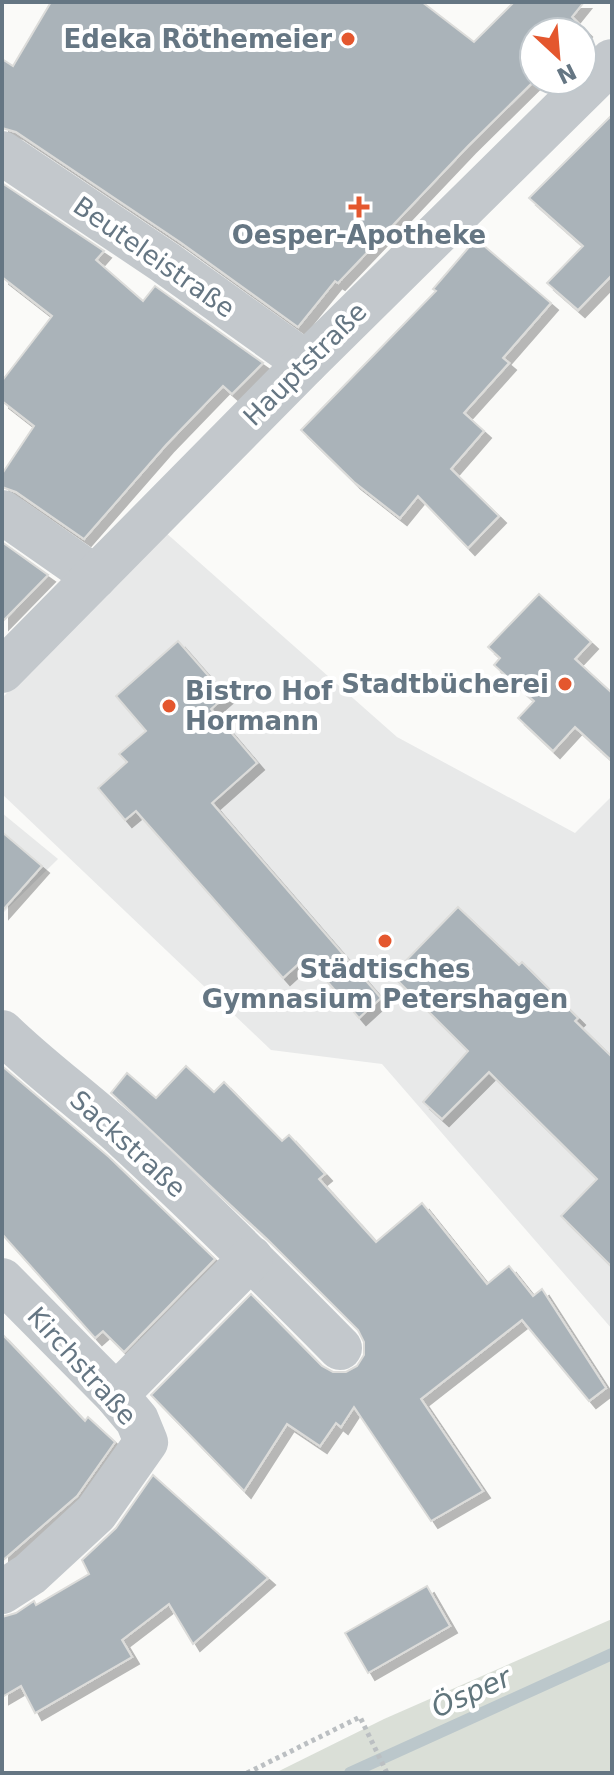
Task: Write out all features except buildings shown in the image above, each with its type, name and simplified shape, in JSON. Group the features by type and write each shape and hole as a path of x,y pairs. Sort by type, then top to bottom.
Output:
{"street":[{"name":"Hauptstraße","path":"2,671 306,363 612,61"},
{"name":"Beuteleistraße","path":"2,153 166,263 306,363"},
{"path":"2,512 95,577"},
{"name":"Sackstraße","path":"2,1032 124,1137 340,1348"},
{"path":"116,1395 251,1258"},
{"name":"Kirchstraße","path":"2,1280 116,1395 137,1420 146,1442 96,1513 30,1574 2,1592"}],"path":[{"path":"247,1773 360,1717 387,1773"}],"shaded area":[{"name":"Städtisches Gymnasium Petershagen","path":"165,532 397,737 575,833 612,796 612,1329 382,1064 271,1050 2,794 2,698"},
{"path":"2,813 58,859 2,914"},
{"path":"612,1619 612,1773 275,1773 384,1719"}],"waterway":[{"name":"Ösper","path":"350,1773 612,1654"}],"place":[{"name":"Edeka Röthemeier","path":"348,39"},
{"name":"Oesper-Apotheke","path":"359,207"},
{"name":"Stadtbücherei","path":"565,684"},
{"name":"Bistro Hof Hormann","path":"169,706"},
{"name":"Städtisches Gymnasium Petershagen","path":"385,941"}]}
